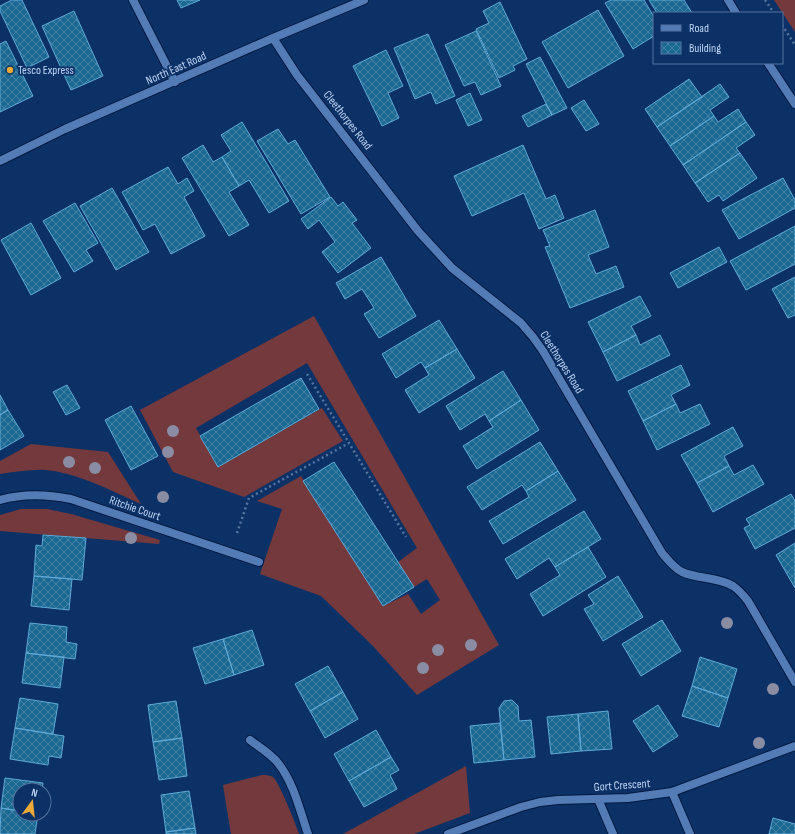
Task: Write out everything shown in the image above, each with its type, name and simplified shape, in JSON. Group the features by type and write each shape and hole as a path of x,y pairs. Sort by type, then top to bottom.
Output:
{"street":[{"path":"133,0 175,82"},
{"name":"North East Road","path":"0,161 58,132 364,0"},
{"path":"728,0 735,12"},
{"name":"Cleethorpes Road","path":"273,38 297,75 422,235 452,268 508,312 533,337 543,351 662,553 670,563 682,572 723,581 734,586 748,602 795,682"},
{"path":"769,64 795,104"},
{"name":"Ritchie Court","path":"0,500 12,497 41,494 71,499 259,562"},
{"path":"250,740 270,754 278,762 284,772 308,834"},
{"name":"Gort Crescent","path":"448,834 521,807 540,802 628,798 672,792 795,746"},
{"path":"672,792 690,834"},
{"path":"598,799 613,834"}],"path":[{"path":"765,0 773,12"},
{"path":"783,28 795,46"},
{"path":"307,374 406,537"},
{"path":"230,553 249,498 348,443"}],"shaded area":[{"path":"774,0 795,0 795,32 783,12"},
{"path":"314,316 499,645 417,695 373,646 321,596 260,574 282,509 257,501 301,476 383,606 408,594 421,614 440,600 427,579 414,587 398,562 417,548 307,363 196,428 218,467 322,408 343,441 244,497 173,472 140,410"},
{"path":"31,444 108,452 141,504 95,483 58,472 35,470 0,474 0,461"},
{"path":"21,509 47,509 71,514 160,540 159,544 0,531 0,515"},
{"path":"466,766 470,813 414,834 343,834"},
{"path":"262,775 271,776 277,782 299,834 231,834 223,785"}],"building":[{"path":"12,0 22,0 49,57 27,68 0,11 0,6"},
{"path":"177,0 200,0 181,8"},
{"path":"611,0 644,0 653,15 653,37 633,49 605,3"},
{"path":"649,0 684,0 691,12 656,12"},
{"path":"500,2 527,59 513,66 515,70 499,78 476,29 489,23 483,11"},
{"path":"598,10 624,56 568,88 542,42"},
{"path":"74,11 103,76 71,90 42,26"},
{"path":"476,31 501,86 481,95 475,82 464,86 445,45"},
{"path":"428,34 455,96 436,104 431,92 415,99 394,48"},
{"name":"Tesco Express","path":"6,41 33,96 0,112 0,44"},
{"path":"386,50 403,86 388,93 399,118 382,126 353,66"},
{"path":"540,57 567,108 552,115 526,64"},
{"path":"689,79 702,97 657,127 645,109"},
{"path":"720,84 729,97 710,110 714,116 670,146 657,127"},
{"path":"470,93 482,120 468,126 456,100"},
{"path":"584,100 599,124 586,131 571,108"},
{"path":"546,104 552,115 528,127 522,116"},
{"path":"738,109 746,122 683,165 670,146 714,116 718,122"},
{"path":"242,122 289,201 269,213 249,180 239,186 222,157 231,151 221,135"},
{"path":"746,122 755,135 736,148 740,153 695,183 683,165"},
{"path":"278,129 288,144 295,140 330,197 301,214 257,141"},
{"path":"203,145 213,162 222,157 239,186 229,192 249,225 229,236 182,158"},
{"path":"523,145 546,199 555,195 564,218 539,229 524,193 472,216 454,176"},
{"path":"740,153 757,178 723,201 719,195 708,202 695,183"},
{"path":"168,167 178,184 187,178 194,191 184,197 205,236 171,254 155,224 143,230 122,192"},
{"path":"783,178 795,200 795,208 739,239 722,210"},
{"path":"112,188 149,252 116,270 80,206"},
{"path":"331,197 338,206 343,202 357,220 352,223 371,248 338,273 322,252 335,242 319,220 308,229 301,219"},
{"path":"75,203 98,243 86,250 93,261 74,272 43,221"},
{"path":"595,210 609,247 588,255 596,274 616,266 624,287 570,308 545,247 550,246 543,230"},
{"path":"31,223 61,278 31,295 1,240"},
{"path":"795,226 795,264 746,290 730,261"},
{"path":"719,247 727,262 678,288 670,273"},
{"path":"381,257 416,316 379,338 364,314 374,308 362,289 345,299 336,283"},
{"path":"795,277 795,315 788,318 772,289"},
{"path":"640,296 651,316 631,326 636,335 603,352 588,322"},
{"path":"439,320 457,349 425,368 421,362 396,378 382,354"},
{"path":"636,335 640,345 660,335 670,355 617,381 603,352"},
{"path":"457,349 475,378 419,413 405,390 429,375 425,368"},
{"path":"681,365 690,385 671,395 676,404 643,421 628,391"},
{"path":"503,371 521,400 489,421 485,414 460,430 446,406"},
{"path":"301,378 319,409 218,467 200,436"},
{"path":"67,385 80,408 66,415 53,392"},
{"path":"0,395 8,410 0,415"},
{"path":"521,400 539,430 477,469 463,446 493,427 489,421"},
{"path":"676,404 680,413 700,404 710,424 657,450 643,421"},
{"path":"131,406 158,456 131,470 105,420"},
{"path":"8,410 24,436 0,450 0,415"},
{"path":"733,427 743,446 724,456 729,466 697,483 681,455"},
{"path":"540,442 558,471 526,491 522,485 482,510 467,487"},
{"path":"334,462 414,587 383,606 303,481"},
{"path":"753,465 764,484 713,512 697,483 729,466 734,475"},
{"path":"558,471 576,500 503,544 489,521 529,497 526,491"},
{"path":"791,494 795,501 795,528 755,549 744,528 750,525 746,519"},
{"path":"584,511 601,539 555,567 549,558 517,579 505,559"},
{"path":"43,535 86,538 82,580 34,576 36,545 42,546"},
{"path":"795,543 795,588 776,555"},
{"path":"588,547 606,577 543,616 530,594 560,575 555,567"},
{"path":"34,576 72,579 69,610 31,606"},
{"path":"618,576 643,617 603,641 584,609 594,604 588,595"},
{"path":"662,620 681,651 641,676 622,644"},
{"path":"30,623 67,627 66,642 77,644 75,659 26,653"},
{"path":"252,630 264,665 234,675 223,639"},
{"path":"223,639 234,675 205,684 193,648"},
{"path":"26,653 64,657 60,688 22,683"},
{"path":"700,657 737,669 728,698 692,686"},
{"path":"328,666 343,692 310,711 295,684"},
{"path":"692,686 728,698 719,727 682,716"},
{"path":"343,692 358,719 325,738 310,711"},
{"path":"20,698 58,704 53,734 15,728"},
{"path":"512,700 518,706 519,721 531,720 535,757 504,760 499,708 504,701"},
{"path":"176,701 182,738 153,742 148,705"},
{"path":"658,705 678,736 653,752 633,721"},
{"path":"608,711 612,749 581,751 578,714"},
{"path":"578,714 581,751 551,754 547,717"},
{"path":"500,723 504,760 474,763 470,726"},
{"path":"15,728 64,736 61,758 49,756 48,765 10,759"},
{"path":"376,730 391,757 349,781 334,754"},
{"path":"182,738 187,776 159,780 153,742"},
{"path":"391,757 399,770 390,775 397,789 364,807 349,781"},
{"path":"5,778 35,782 12,782 12,810 1,808"},
{"path":"189,791 195,828 166,832 161,795"},
{"path":"1,808 12,810 12,822 37,822 35,834 0,834"},
{"path":"773,818 795,824 795,834 769,834"},
{"path":"195,828 196,834 166,834 166,832"}],"place":[{"name":"Tesco Express","path":"10,70"}]}
